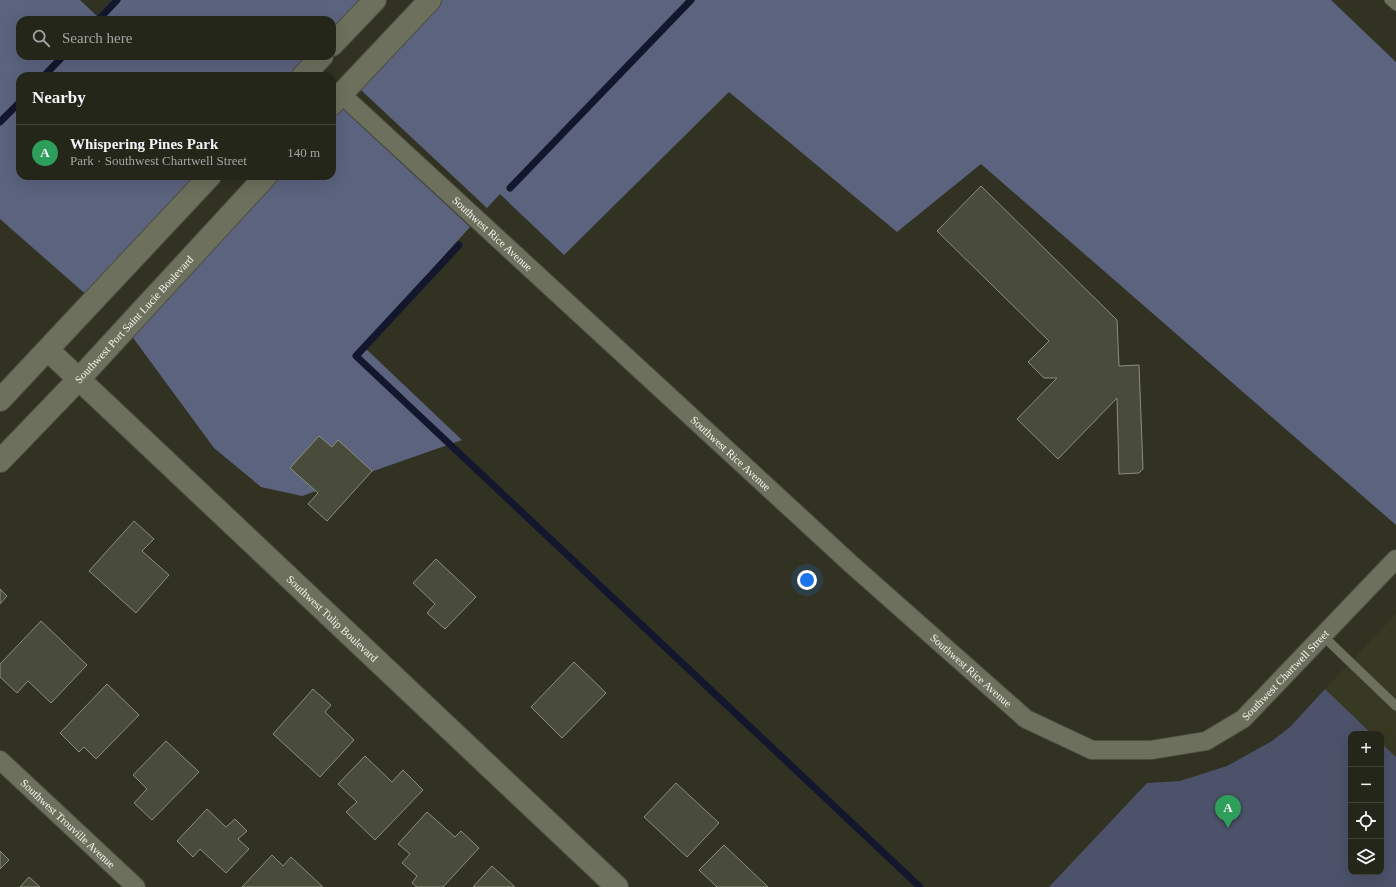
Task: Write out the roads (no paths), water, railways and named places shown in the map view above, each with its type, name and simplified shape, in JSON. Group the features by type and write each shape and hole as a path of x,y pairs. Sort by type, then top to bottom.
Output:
{"main road":[{"path":"336,41 375,0"},
{"path":"337,99 430,0"},
{"path":"307,72 318,60"},
{"path":"0,400 206,180"},
{"name":"Southwest Port Saint Lucie Boulevard","path":"0,461 79,379 262,180"},
{"name":"Southwest Tulip Boulevard","path":"48,350 617,887"}],"street":[{"name":"Southwest Rice Avenue","path":"337,99 851,564 1026,719 1092,750 1151,750"},
{"name":"Southwest Chartwell Street","path":"1151,750 1206,741 1243,719 1396,559"},
{"name":"Southwest Trouville Avenue","path":"0,760 136,887"}],"lane":[{"path":"1389,0 1396,6"},
{"path":"1323,636 1396,706"}],"waterway":[{"path":"102,16 117,0"},
{"path":"510,188 691,0"},
{"path":"48,72 59,60"},
{"path":"0,122 16,106"},
{"path":"459,245 356,356 920,887"}],"place":[{"name":"Whispering Pines Park","path":"1228,828"}]}
